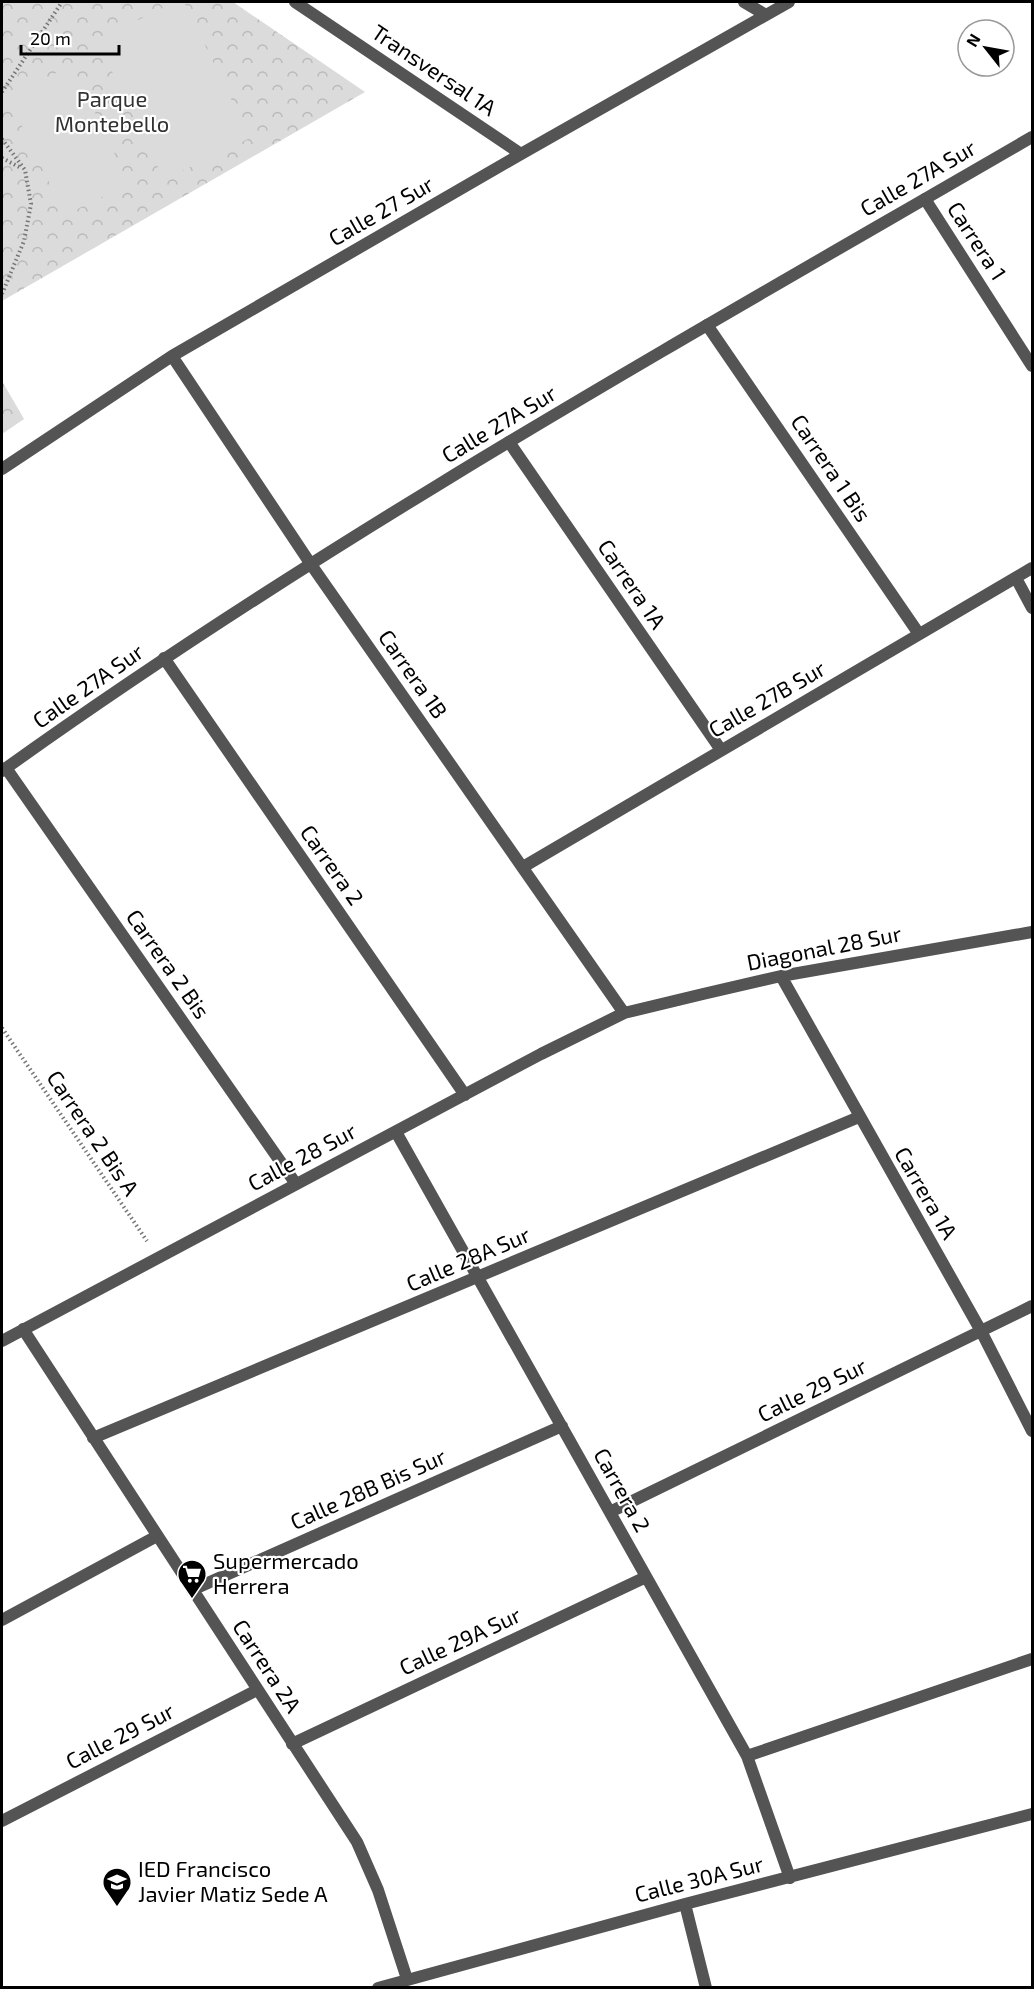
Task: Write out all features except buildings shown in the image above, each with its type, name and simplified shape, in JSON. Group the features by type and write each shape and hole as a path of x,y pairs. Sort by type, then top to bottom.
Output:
{"street":[{"name":"Transversal 1A","path":"295,2 520,154"},
{"path":"744,2 766,15"},
{"name":"Calle 27 Sur","path":"2,469 172,356 520,154 789,2"},
{"name":"Calle 27A Sur","path":"4,770 164,658 310,563 509,442 1032,136"},
{"name":"Carrera 1","path":"926,199 1032,366"},
{"name":"Carrera 1 Bis","path":"708,325 919,634"},
{"name":"Carrera 1B","path":"172,356 310,563 624,1013"},
{"name":"Carrera 1A","path":"509,442 721,750"},
{"name":"Calle 27B Sur","path":"523,867 1032,568"},
{"path":"1016,578 1032,608"},
{"name":"Carrera 2","path":"164,658 465,1095"},
{"name":"Carrera 2 Bis","path":"4,770 296,1184"},
{"name":"Diagonal 28 Sur","path":"624,1013 781,976 1032,932"},
{"name":"Carrera 1A","path":"781,976 981,1331 1032,1431"},
{"name":"Calle 28 Sur","path":"2,1341 542,1054 624,1013"},
{"name":"Calle 28A Sur","path":"93,1438 859,1117"},
{"name":"Carrera 2","path":"396,1132 747,1755 790,1878"},
{"name":"Calle 29 Sur","path":"610,1512 1032,1306"},
{"name":"Carrera 2A","path":"23,1329 357,1842 378,1890 407,1978"},
{"name":"Calle 28B Bis Sur","path":"192,1590 562,1426"},
{"path":"2,1620 157,1536"},
{"name":"Calle 29A Sur","path":"292,1744 646,1576"},
{"path":"747,1755 1032,1659"},
{"name":"Calle 29 Sur","path":"2,1821 257,1690"},
{"name":"Calle 30A Sur","path":"378,1988 407,1978 685,1904 1032,1814"},
{"path":"685,1904 706,1988"}],"path":[{"path":"2,92 62,2"},
{"path":"2,140 25,170 31,204 24,241 2,294"},
{"path":"2,158 25,170"},
{"name":"Carrera 2 Bis A","path":"2,1028 158,1257"}],"green space":[{"name":"Parque Montebello","path":"2,2 233,2 365,92 2,301"},
{"path":"175,2 184,2 250,138 164,180 97,40"},
{"path":"72,65 129,184 65,215 8,97"},
{"path":"2,381 24,419 2,434"}],"place":[{"name":"Supermercado Herrera","path":"192,1600"},
{"name":"IED Francisco Javier Matiz Sede A","path":"117,1908"}]}
